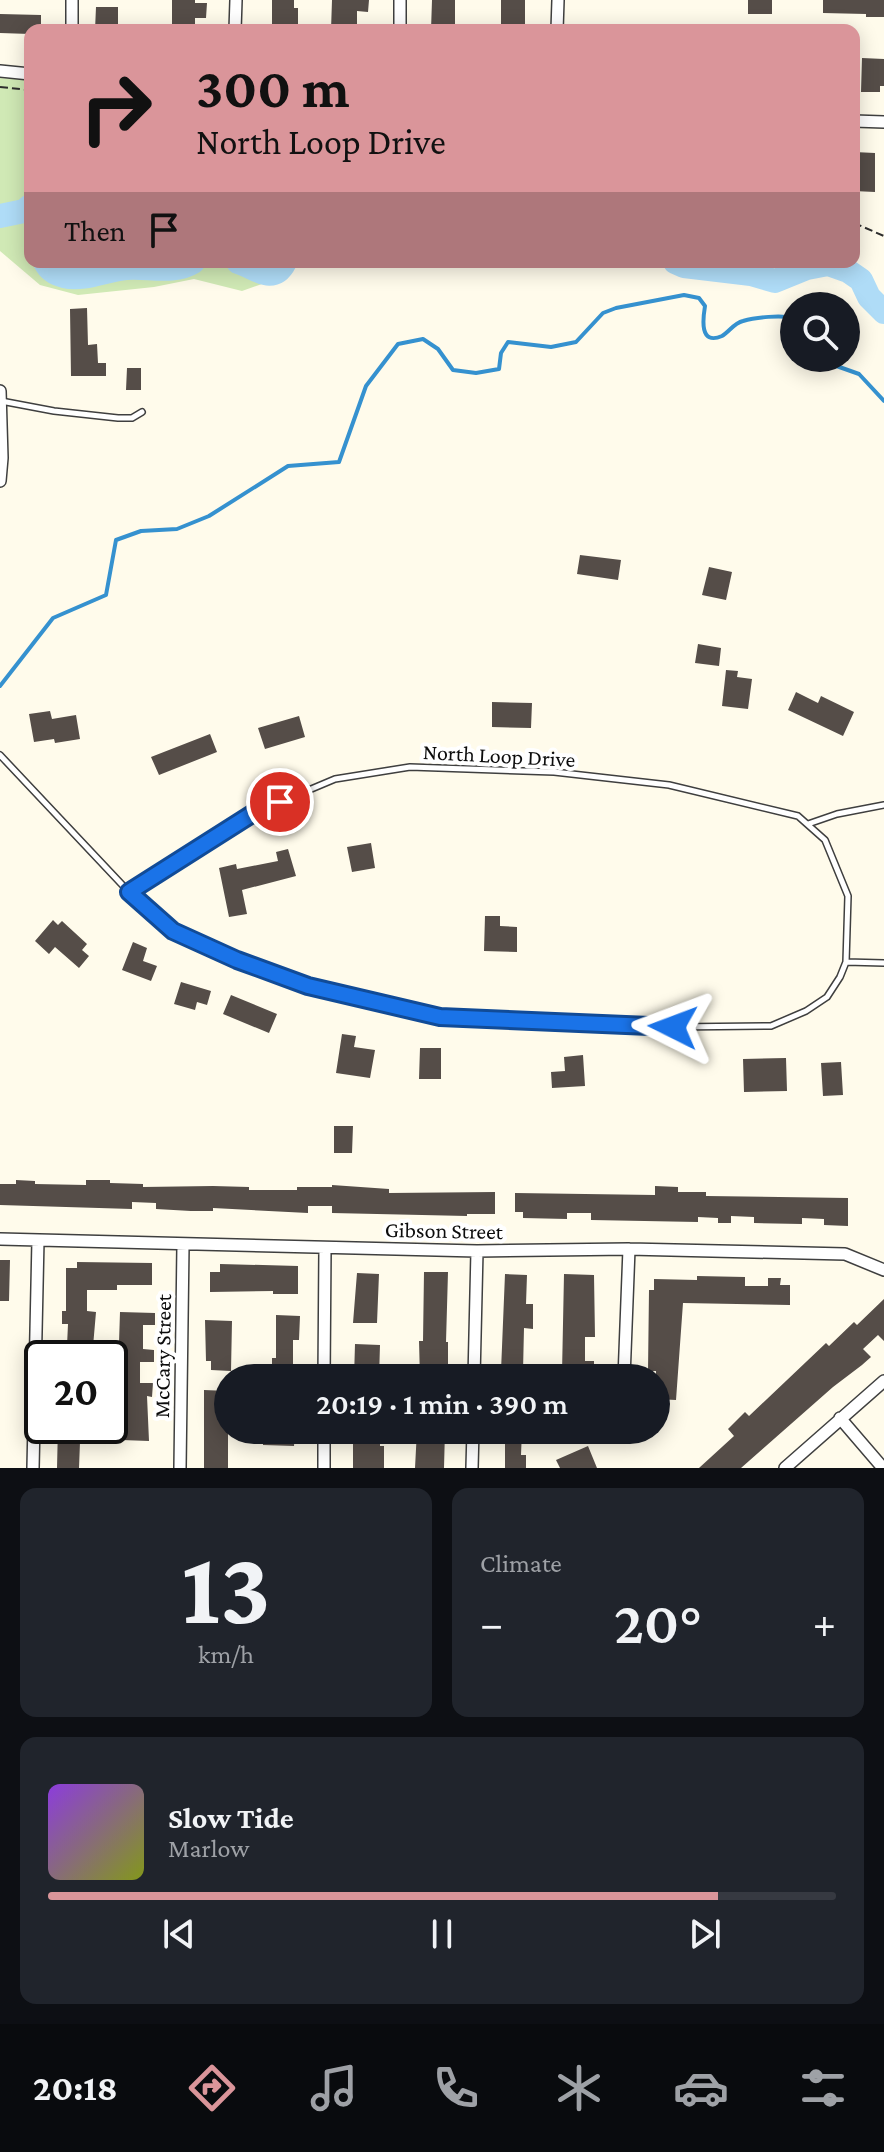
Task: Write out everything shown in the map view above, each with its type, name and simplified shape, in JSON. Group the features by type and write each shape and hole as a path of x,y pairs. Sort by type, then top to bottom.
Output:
{"street":[{"path":"72,0 72,24"},
{"path":"235,24 236,0"},
{"path":"400,0 400,24"},
{"path":"557,24 558,0"},
{"path":"0,71 24,73"},
{"path":"860,121 884,122"},
{"path":"0,391 0,481"},
{"name":"Gibson Street","path":"0,1239 477,1251 629,1249 845,1254 884,1270"},
{"path":"33,1468 38,1240"},
{"name":"McCary Street","path":"180,1468 183,1245"},
{"path":"324,1364 325,1248"},
{"path":"625,1364 629,1249"},
{"path":"474,1364 477,1251"},
{"path":"785,1468 884,1381"},
{"path":"840,1418 883,1468"},
{"path":"324,1444 324,1468"},
{"path":"472,1468 473,1444"}],"lane":[{"path":"0,401 118,418 132,418 142,412"},
{"path":"0,755 129,892 173,931 237,960 308,986 440,1017 673,1027 771,1026 806,1011 827,997 846,962 848,896 825,840 807,824 837,814 884,805"},
{"name":"North Loop Drive","path":"129,892 252,814 335,779 410,767 554,772 669,785 798,816 807,824"},
{"path":"846,962 884,963"}],"path":[{"path":"0,87 24,89"},
{"path":"860,226 884,236"}],"green space":[{"path":"0,78 24,80 24,268 288,268 282,277 242,291 194,279 154,287 78,295 40,285 0,251"}],"building":[{"path":"172,0 207,3 206,18 195,18 195,24 172,24"},
{"path":"272,0 294,0 294,8 298,8 298,24 272,24"},
{"path":"332,0 369,0 368,12 357,11 357,24 331,24"},
{"path":"432,0 455,0 455,24 431,24"},
{"path":"501,0 525,0 525,24 501,24"},
{"path":"748,0 772,0 772,14 748,14"},
{"path":"823,0 884,0 884,17 823,13"},
{"path":"96,7 118,7 118,24 95,24"},
{"path":"0,14 41,15 41,24 24,24 24,34 0,33"},
{"path":"862,58 884,59 884,86 880,86 880,92 861,92"},
{"path":"860,152 875,153 875,192 860,191"},
{"path":"87,308 88,345 97,344 98,363 106,363 106,376 71,376 70,309"},
{"path":"127,368 141,368 141,390 126,390"},
{"path":"580,555 621,560 618,580 577,574"},
{"path":"709,567 732,572 726,600 702,595"},
{"path":"698,644 721,648 719,666 695,663"},
{"path":"726,670 738,671 737,677 752,679 748,709 722,706"},
{"path":"796,692 818,703 821,696 854,712 843,736 788,710"},
{"path":"492,702 532,703 531,728 492,727"},
{"path":"50,711 52,719 76,715 80,739 34,742 29,714"},
{"path":"299,716 305,737 265,749 258,728"},
{"path":"210,734 217,752 159,775 151,757"},
{"path":"371,843 375,868 352,872 347,847"},
{"path":"288,849 296,876 242,890 247,914 229,917 219,868 236,864 237,869 278,861 276,852"},
{"path":"485,916 500,916 500,926 517,927 517,952 484,951"},
{"path":"53,920 58,925 62,921 87,944 82,950 89,956 79,968 55,947 49,954 35,941"},
{"path":"133,942 147,948 143,961 157,966 151,981 122,970"},
{"path":"181,982 211,991 207,1005 197,1002 195,1010 174,1004"},
{"path":"231,995 277,1014 269,1033 223,1014"},
{"path":"342,1034 356,1036 354,1047 375,1050 370,1078 336,1073"},
{"path":"420,1048 441,1048 441,1079 419,1079"},
{"path":"583,1055 585,1086 552,1088 551,1072 565,1071 564,1057"},
{"path":"786,1058 787,1091 744,1092 743,1059"},
{"path":"841,1062 843,1095 823,1096 821,1063"},
{"path":"334,1126 353,1126 352,1153 334,1153"},
{"path":"16,1180 35,1181 35,1184 86,1185 86,1180 110,1180 110,1183 143,1184 143,1187 249,1187 249,1190 297,1190 297,1187 332,1185 389,1189 389,1193 495,1192 495,1214 332,1213 332,1206 308,1206 308,1213 213,1208 213,1211 191,1211 156,1209 156,1203 132,1202 132,1209 0,1205 0,1184 16,1184"},
{"path":"655,1186 678,1187 678,1192 706,1192 706,1196 848,1198 848,1226 824,1225 824,1219 802,1218 802,1224 754,1223 754,1217 731,1216 731,1223 718,1223 718,1218 698,1217 698,1222 591,1220 591,1213 567,1213 567,1219 523,1218 523,1212 515,1212 515,1193 655,1195"},
{"path":"0,1260 10,1260 9,1301 0,1301"},
{"path":"77,1262 152,1263 152,1285 117,1285 117,1290 87,1290 87,1311 96,1312 94,1340 67,1340 68,1324 62,1324 62,1311 66,1311 66,1268 77,1268"},
{"path":"220,1264 298,1266 298,1294 273,1294 273,1291 210,1292 210,1272 220,1272"},
{"path":"424,1272 448,1272 448,1364 420,1364 419,1341 423,1341"},
{"path":"357,1273 379,1274 377,1323 353,1323"},
{"path":"505,1274 527,1275 526,1304 533,1304 533,1329 524,1328 523,1364 501,1364"},
{"path":"564,1274 594,1275 595,1337 585,1337 585,1361 594,1361 594,1364 562,1364"},
{"path":"697,1276 745,1277 745,1286 768,1286 768,1278 781,1278 780,1285 790,1285 790,1305 683,1303 676,1400 670,1400 670,1364 648,1364 649,1290 654,1290 654,1279 697,1280"},
{"path":"884,1299 884,1341 878,1335 863,1349 871,1357 741,1468 699,1468 734,1436 728,1429 745,1412 749,1416 826,1343 829,1346 854,1322 857,1325"},
{"path":"120,1312 155,1313 155,1325 143,1325 143,1349 154,1350 154,1362 140,1362 140,1383 153,1383 152,1397 147,1396 149,1441 128,1440 128,1340 119,1340"},
{"path":"276,1315 300,1316 299,1340 293,1340 293,1364 272,1364 272,1358 276,1358"},
{"path":"205,1320 232,1321 231,1364 214,1364 214,1370 211,1370 211,1361 206,1361"},
{"path":"355,1344 380,1345 379,1364 354,1364"},
{"path":"204,1390 214,1390 214,1444 228,1444 228,1468 204,1468"},
{"path":"58,1444 80,1444 79,1468 57,1468"},
{"path":"263,1444 294,1444 294,1446"},
{"path":"353,1444 384,1446 384,1468 353,1468"},
{"path":"416,1444 445,1444 444,1468 415,1468"},
{"path":"505,1444 521,1444 521,1455 526,1455 526,1468 505,1468"},
{"path":"588,1446 597,1468 560,1468 556,1460"}],"waterway":[{"path":"0,216 24,211"},
{"path":"49,268 55,273 72,277 126,268"},
{"path":"126,268 177,268"},
{"path":"252,268 269,274 281,268"},
{"path":"701,268 751,274 775,281 807,268"},
{"path":"839,268 861,280 869,297 884,312"},
{"path":"0,686 53,618 106,595 116,540 141,531 177,529 209,516 288,466 339,462 366,386 398,344 423,339 438,349 453,370 476,373 499,369 501,353 508,342 551,347 576,342 603,313 684,295 699,298 705,306 704,329 709,337 722,336 748,320 780,317"},
{"path":"853,372 859,374 884,401"}],"route":[{"path":"280,802 252,814 201,844 129,892 173,931 237,960 308,986 440,1017 673,1027"}]}
